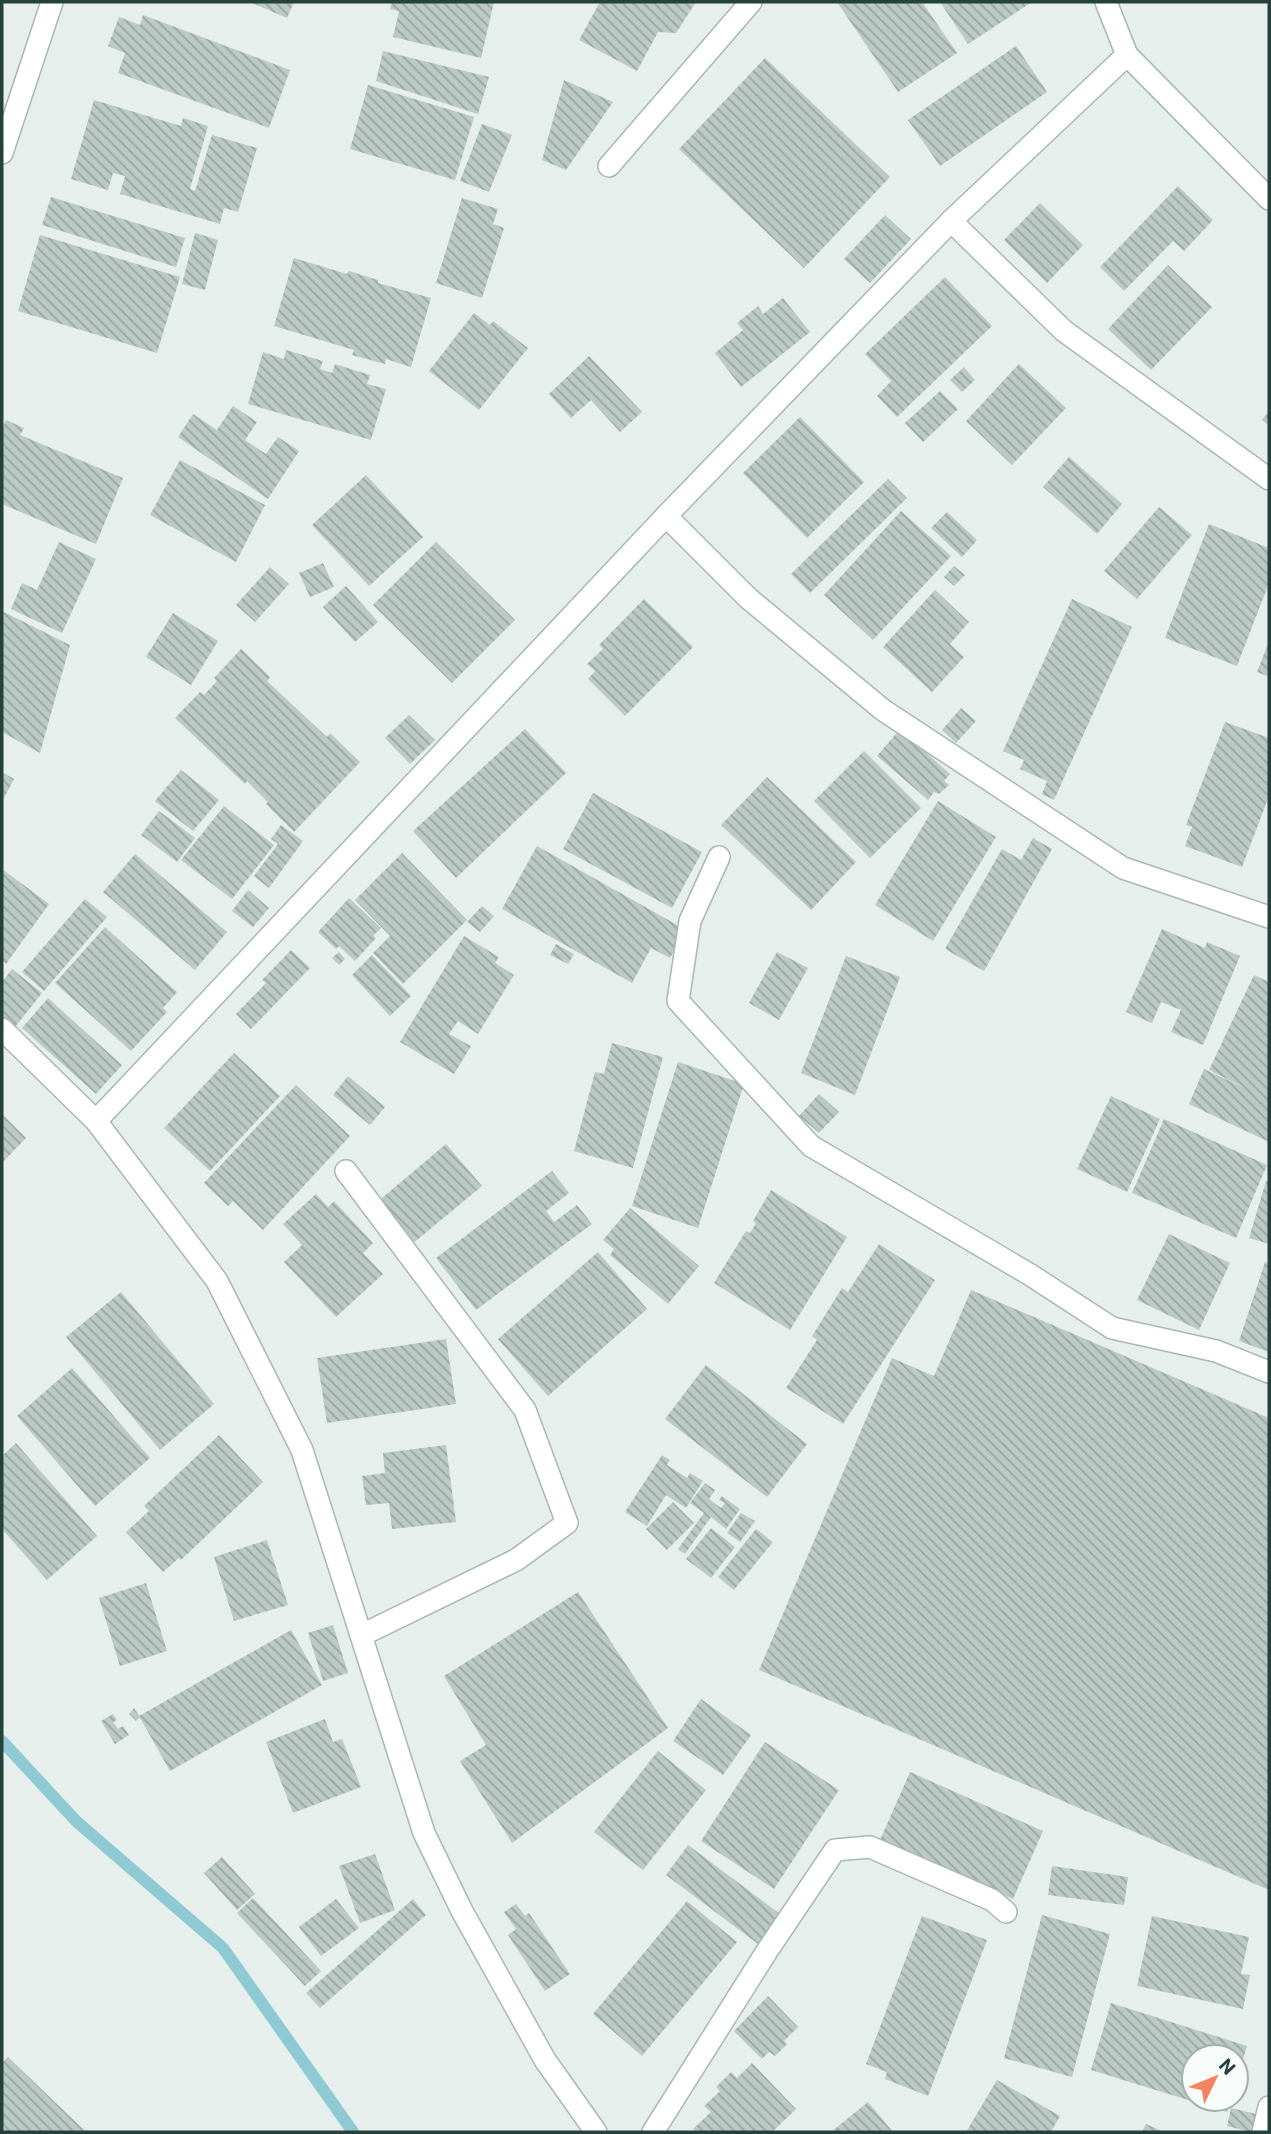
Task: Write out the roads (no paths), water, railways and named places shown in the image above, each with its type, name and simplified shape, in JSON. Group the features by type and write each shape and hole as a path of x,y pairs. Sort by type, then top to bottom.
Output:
{"street":[{"path":"2,153 52,2"},
{"path":"609,166 751,2"},
{"path":"1105,2 1127,55 1269,199"},
{"path":"96,1121 666,516 951,221 1127,55"},
{"path":"951,221 1064,331 1269,479"},
{"path":"666,516 748,598 883,710 1123,869 1269,917"},
{"path":"719,856 690,921 678,1000 811,1146 1029,1274 1112,1328 1216,1352 1269,1372"},
{"path":"2,1029 96,1121 217,1281 302,1450 424,1833 462,1911 545,2060 596,2132"},
{"path":"346,1171 525,1410 567,1522 516,1560 362,1635"},
{"path":"653,2132 767,1951 835,1850 870,1847 992,1900 1006,1912"},
{"path":"1263,2132 1269,2107"}],"waterway":[{"path":"2,1741 76,1821 223,1948 353,2132"}]}
